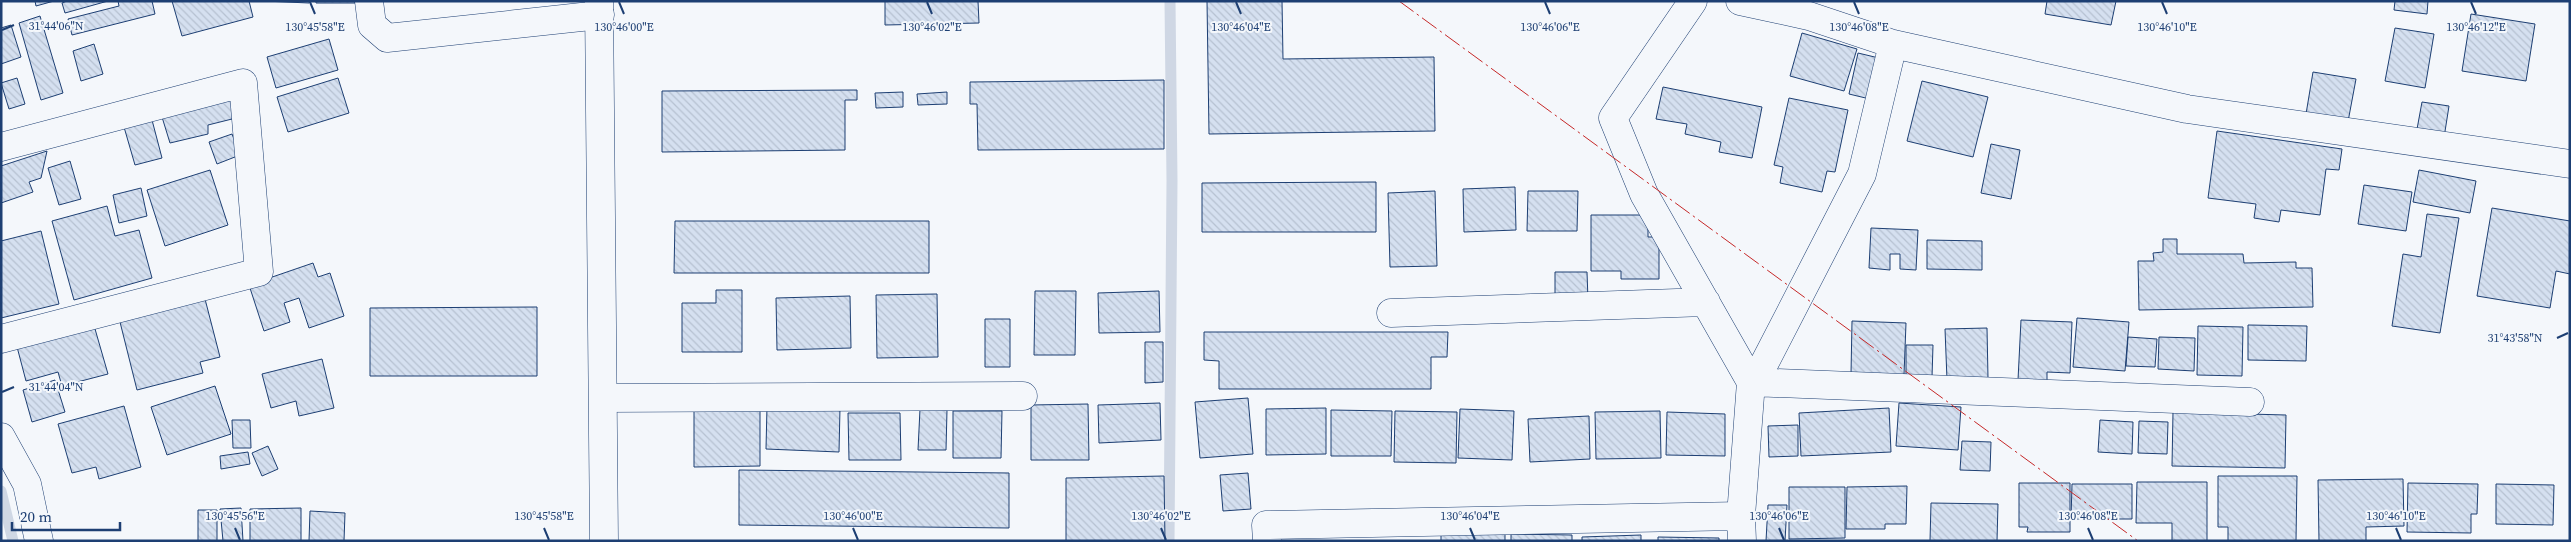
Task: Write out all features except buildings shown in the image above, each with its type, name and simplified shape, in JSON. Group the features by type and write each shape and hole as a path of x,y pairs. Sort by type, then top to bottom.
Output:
{"street":[{"path":"369,1 372,25 387,38 600,8 604,541"},
{"path":"1692,1 1613,118 1644,194 1751,382"},
{"path":"1740,1 1809,16 1893,44 2187,108 2570,164"},
{"path":"1266,541 1266,524 1741,529 1751,382 1763,366 1862,174 1893,44"},
{"path":"1,147 242,84 259,272 1,339"},
{"path":"1392,312 1706,302"},
{"path":"1751,382 2250,402"},
{"path":"604,398 1023,396"},
{"path":"1,437 28,484 38,541"}],"waterway":[{"path":"1169,541 1172,181 1170,1"},
{"path":"1,491 13,541"}],"power":[{"path":"1399,1 2138,541"}]}
